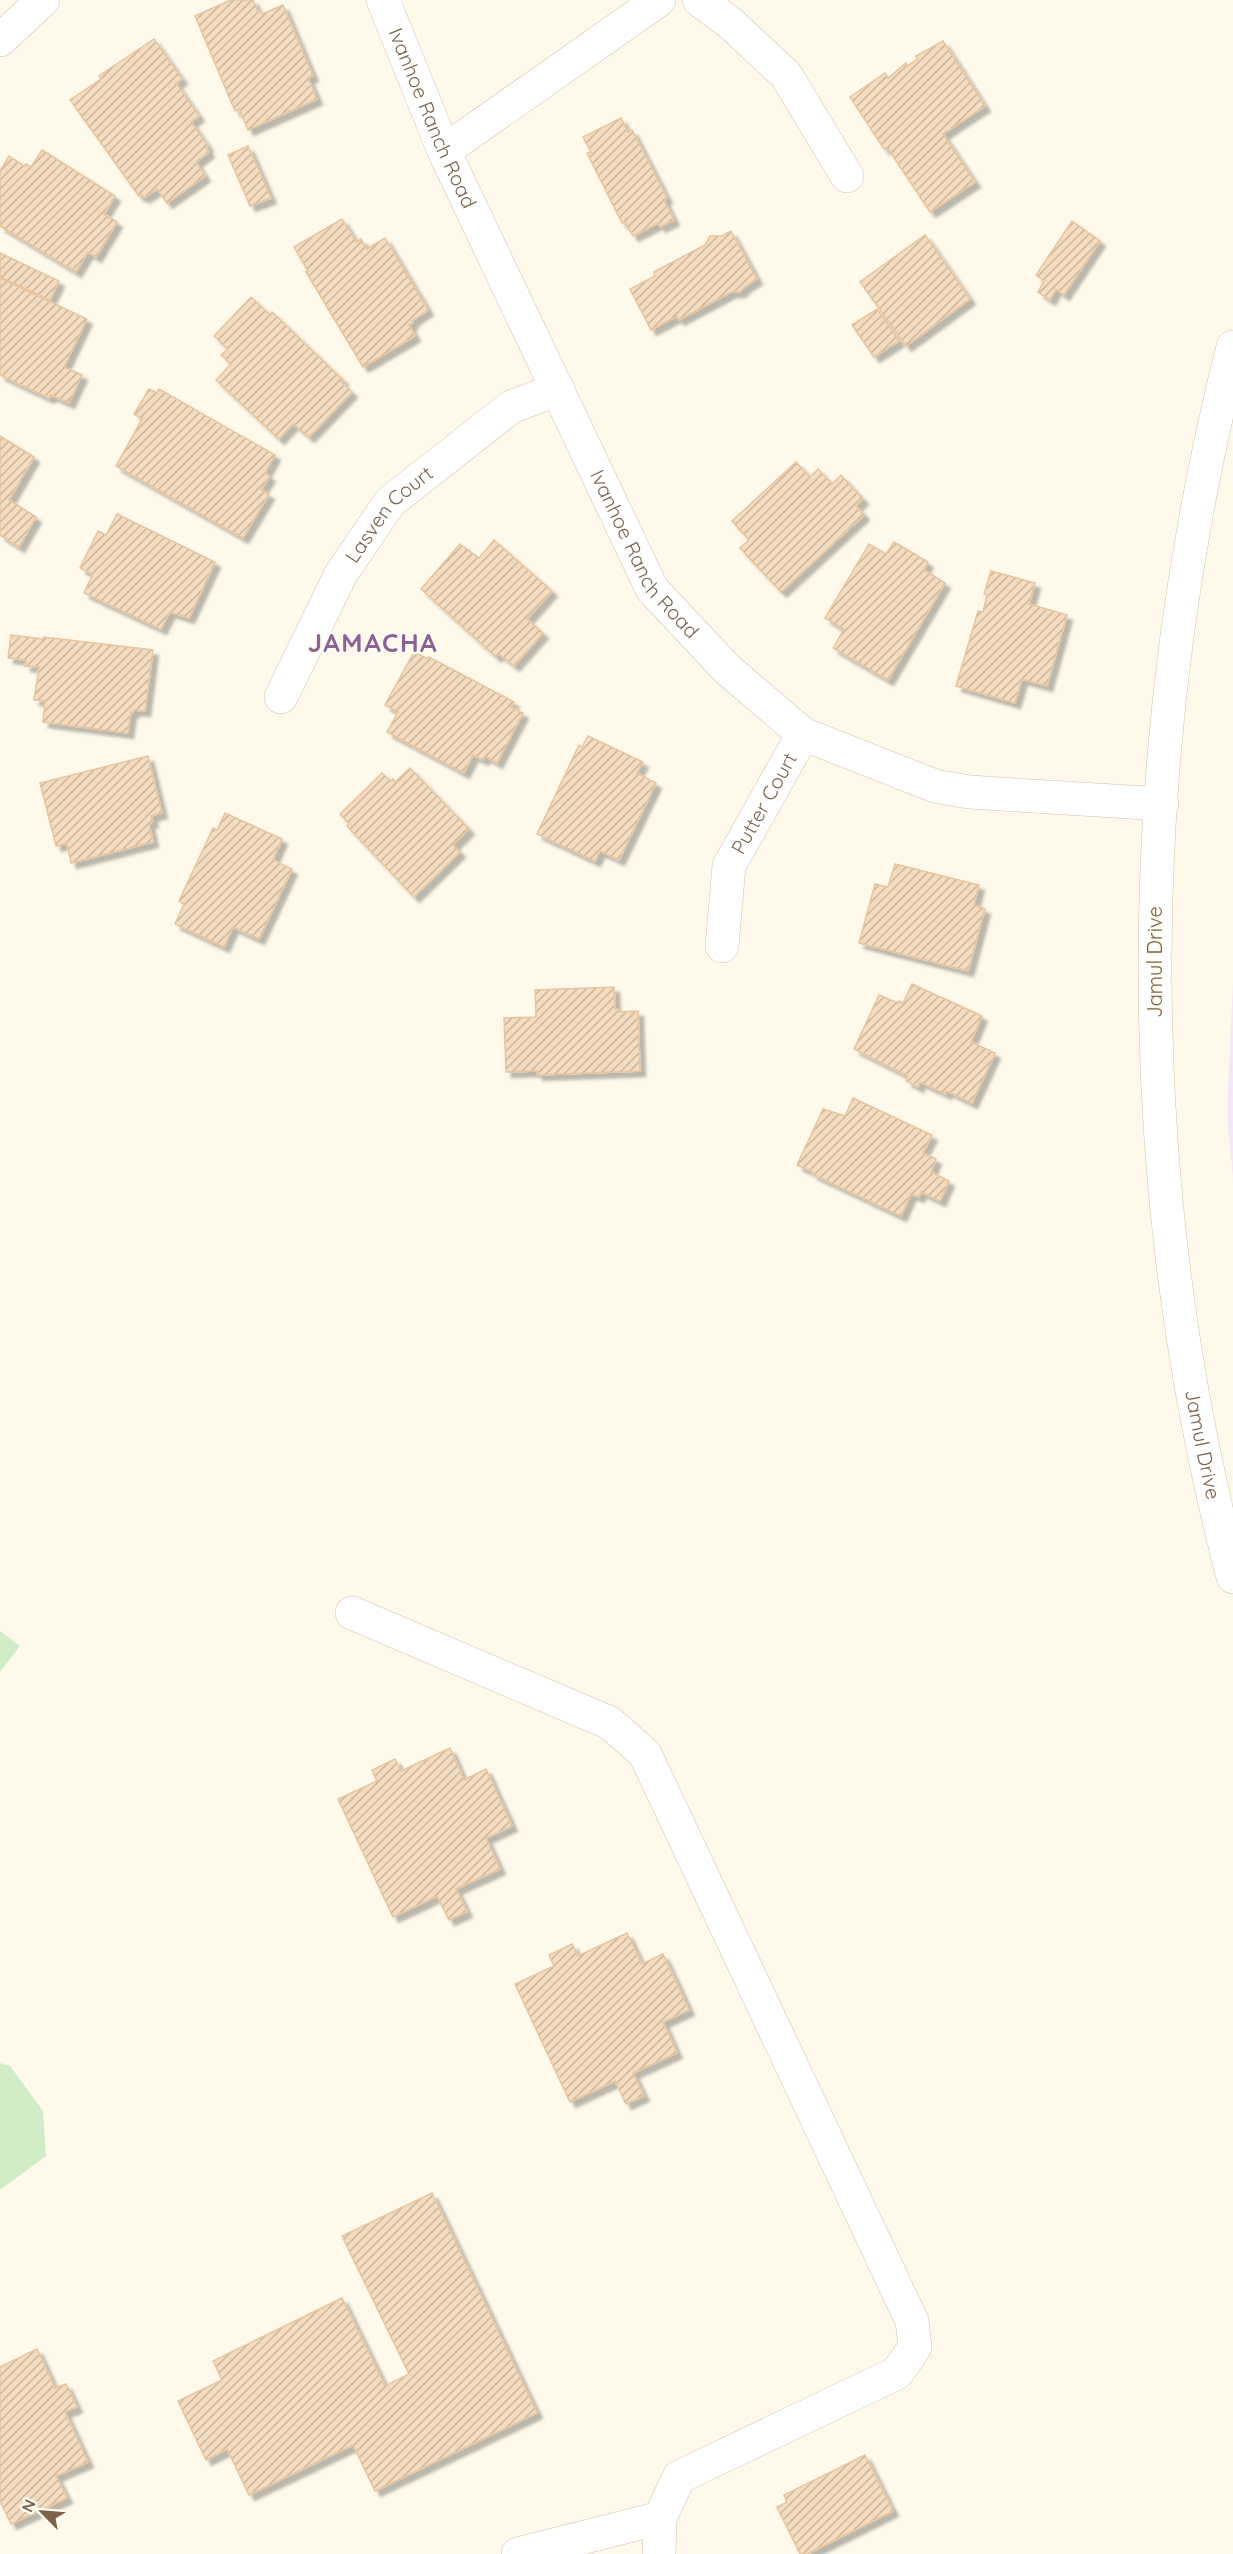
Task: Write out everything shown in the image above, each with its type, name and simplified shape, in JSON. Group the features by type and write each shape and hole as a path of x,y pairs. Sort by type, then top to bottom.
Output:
{"street":[{"path":"0,40 43,0"},
{"name":"Ivanhoe Ranch Road","path":"383,0 444,152 652,589 727,669 803,734 935,786 969,792 1161,804"},
{"path":"444,152 659,0"},
{"path":"699,0 729,22 786,75 846,176"},
{"name":"Jamul Drive","path":"1233,347 1197,508 1179,622 1163,761 1155,891 1158,1102 1166,1208 1179,1311 1196,1415 1233,1576"},
{"name":"Lasven Court","path":"281,697 341,574 390,502 511,407 558,389"},
{"name":"Putter Court","path":"722,946 729,866 803,734"},
{"path":"352,1613 610,1723 645,1754 912,2321 915,2347 897,2373 679,2477 660,2518 659,2554"},
{"path":"518,2554 660,2518"}],"shaded area":[{"path":"1233,983 1233,1178 1227,1114"}],"green space":[{"path":"0,1631 20,1646 0,1672"},
{"path":"0,2063 10,2066 43,2111 46,2156 0,2190"}],"building":[{"path":"231,0 253,0 258,12 261,10 262,14 283,5 313,76 308,78 317,99 248,130 239,109 235,111 195,16"},
{"path":"154,39 182,79 176,83 199,116 191,122 208,146 206,147 209,152 196,162 205,176 167,203 157,189 144,198 142,195 139,196 70,100 101,79 99,76"},
{"path":"943,41 985,106 943,134 975,182 930,212 887,147 884,149 850,97 885,73 888,78 906,63 907,66 918,59 916,56"},
{"path":"621,118 628,132 632,130 667,198 664,200 674,220 660,227 658,223 633,236 625,222 622,223 587,153 591,152 583,137"},
{"path":"248,146 271,198 250,206 228,155"},
{"path":"42,150 115,196 104,214 117,222 96,257 88,252 76,272 0,226 0,171 9,156 24,166 26,164 31,167"},
{"path":"342,219 356,242 361,239 367,249 385,238 428,310 409,325 415,336 363,367 306,272 308,271 294,247"},
{"path":"1072,221 1100,241 1064,295 1056,289 1050,300 1038,292 1044,281 1036,275"},
{"path":"731,231 757,279 740,292 731,292 679,320 677,316 651,330 630,289 655,276 654,272 705,245 710,236 722,236"},
{"path":"925,235 970,299 906,346 860,282"},
{"path":"0,253 59,281 50,300 0,277"},
{"path":"0,278 87,319 64,367 82,375 69,403 51,395 49,398 0,375"},
{"path":"251,297 270,315 272,312 343,380 341,382 352,392 309,437 293,424 279,439 216,380 231,364 221,355 228,349 214,336"},
{"path":"877,309 899,341 874,357 852,325"},
{"path":"149,389 157,393 159,389 275,455 265,473 270,476 261,490 269,494 243,538 116,466 142,419 134,414"},
{"path":"0,436 34,457 9,500 36,517 19,547 0,535"},
{"path":"796,462 810,477 818,469 832,484 841,475 863,499 856,506 864,515 781,592 740,548 749,540 732,521"},
{"path":"117,514 215,562 189,618 170,612 161,629 84,593 93,574 80,568 98,531 106,535"},
{"path":"494,540 552,591 527,619 543,633 514,666 499,654 496,657 421,589 460,544 479,558"},
{"path":"894,542 928,562 924,570 945,583 888,680 833,648 844,629 825,618 869,544 886,554"},
{"path":"991,571 1035,583 1029,604 1067,615 1047,686 1022,679 1015,703 956,686 978,611 983,612 987,595 984,594"},
{"path":"11,635 153,650 145,711 131,712 128,733 43,722 45,701 34,700 39,667 25,666 26,660 8,658"},
{"path":"414,652 428,659 429,657 514,702 511,707 523,713 497,763 485,756 483,760 473,755 464,773 387,732 398,712 385,705"},
{"path":"588,736 643,762 637,773 656,783 619,860 600,851 595,861 537,834 579,745 582,747"},
{"path":"148,756 162,813 151,816 153,822 149,823 153,842 71,863 67,843 56,846 40,783"},
{"path":"410,768 469,829 453,845 460,852 414,897 347,826 349,824 340,814 382,773 395,782"},
{"path":"225,813 282,839 273,860 292,869 259,939 233,927 224,947 175,924 184,904 179,901 213,828 217,830"},
{"path":"895,864 979,885 974,905 985,909 968,971 859,943 875,884 888,887"},
{"path":"912,984 982,1016 971,1042 995,1053 972,1103 920,1082 918,1087 906,1081 908,1076 854,1049 879,995 903,1003"},
{"path":"614,987 615,1009 618,1009 618,1012 638,1011 640,1071 537,1075 537,1071 506,1072 504,1018 536,1017 535,990"},
{"path":"853,1098 932,1135 923,1153 936,1159 931,1172 949,1181 940,1201 921,1192 919,1197 911,1194 901,1216 797,1165 823,1109 845,1116"},
{"path":"450,1748 464,1780 486,1769 512,1826 486,1838 500,1869 456,1889 467,1912 449,1920 437,1896 393,1917 338,1799 377,1781 372,1770 395,1759 401,1771"},
{"path":"627,1933 642,1964 663,1954 689,2010 663,2022 677,2053 633,2073 644,2096 626,2104 615,2081 570,2102 515,1984 554,1966 549,1955 572,1944 578,1956"},
{"path":"432,2193 537,2413 375,2491 353,2445 249,2495 227,2449 206,2460 178,2401 222,2380 213,2361 342,2298 385,2386 409,2374 342,2236"},
{"path":"37,2349 55,2388 66,2384 77,2407 65,2412 88,2462 56,2476 67,2498 11,2524 0,2501 0,2367"},
{"path":"865,2455 893,2511 807,2554 800,2554 777,2507 787,2502 784,2495"}],"district":[{"name":"JAMACHA","path":"373,643"}]}
